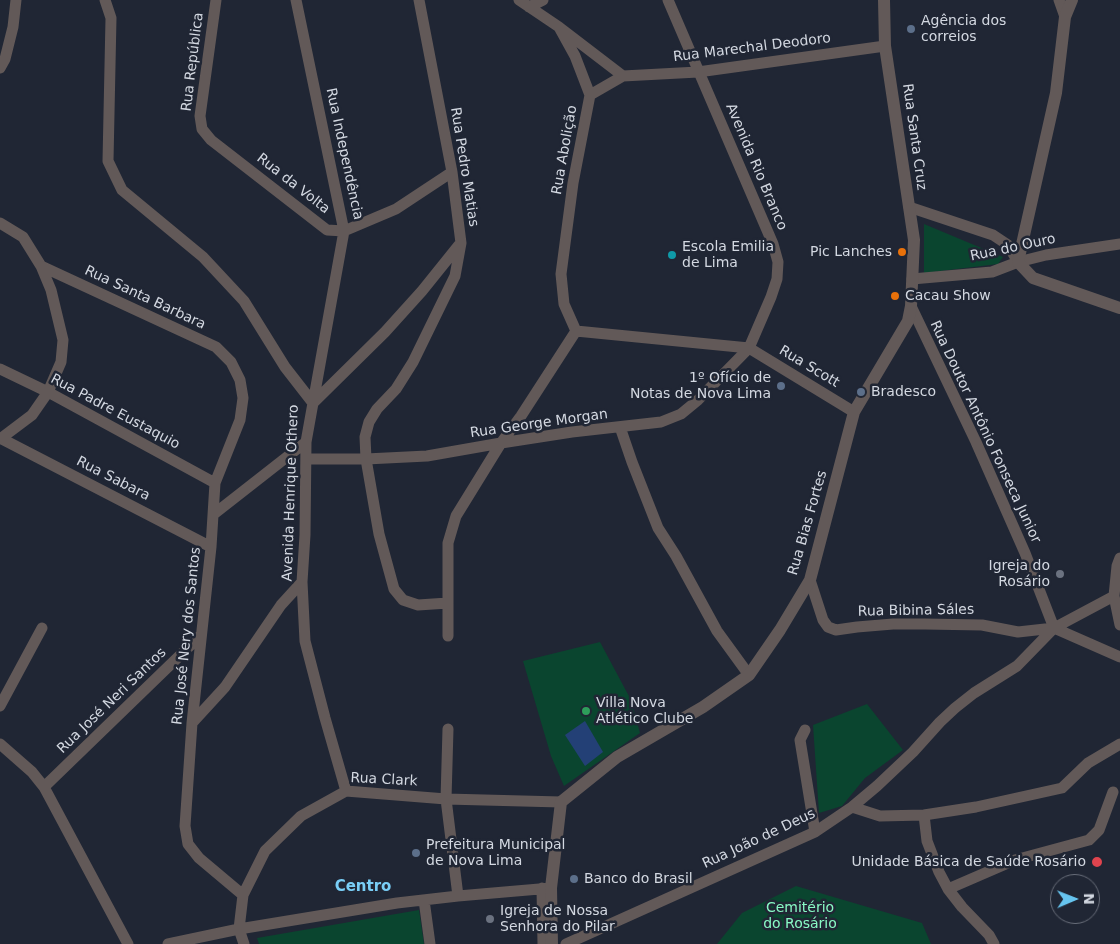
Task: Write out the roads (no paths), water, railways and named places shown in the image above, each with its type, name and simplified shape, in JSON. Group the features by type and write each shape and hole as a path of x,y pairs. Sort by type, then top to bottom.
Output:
{"street":[{"path":"0,68 13,27 16,0"},
{"name":"Avenida Henrique Othero","path":"105,0 111,18 108,161 122,190 203,257 244,301 285,367 313,403 306,442 302,582 305,640 346,791"},
{"name":"Rua República","path":"202,129 200,116 216,0"},
{"name":"Rua Independência","path":"296,0 344,231 313,403"},
{"name":"Rua Pedro Matias","path":"313,403 391,325 422,291 460,243 452,172 419,0"},
{"path":"519,0 559,26 623,76"},
{"path":"529,8 543,0"},
{"name":"Avenida Rio Branco","path":"668,0 773,244 778,262 777,279 771,297 748,348"},
{"name":"Rua Santa Cruz","path":"884,0 885,46 914,240 912,279"},
{"path":"1060,0 1065,17"},
{"path":"1018,262 1056,93 1065,17 1072,0"},
{"name":"Rua Abolição","path":"559,26 575,56 590,94 574,183 561,274 564,304 576,331"},
{"name":"Rua Marechal Deodoro","path":"590,94 623,76 698,72 885,46"},
{"name":"Rua da Volta","path":"202,129 211,140 328,230 344,231"},
{"path":"344,231 396,209 452,172"},
{"path":"909,207 993,235 1008,245 1018,262 1032,278 1120,308"},
{"path":"0,223 23,237 41,266 51,290 63,340 61,362 48,392 32,415 0,438"},
{"path":"448,603 418,604 403,600 394,590 379,534 366,459 365,437 369,422 377,409 396,389 413,362 455,276 460,243"},
{"name":"Rua do Ouro","path":"912,279 992,272 1018,262 1046,255 1120,244"},
{"name":"Rua Santa Barbara","path":"41,266 216,347 231,362"},
{"name":"Rua Bias Fortes","path":"561,802 617,757 703,706 749,675 780,630 810,580 854,412 908,321 911,306 912,279"},
{"name":"Rua Doutor Antônio Fonseca Junior","path":"911,306 976,442 1054,628"},
{"path":"448,636 448,543 456,516 501,443 576,331 748,348"},
{"name":"Rua Scott","path":"748,348 854,412"},
{"name":"Rua George Morgan","path":"306,459 427,456 572,432 661,422 681,414 698,400 748,348"},
{"name":"Rua José Nery dos Santos","path":"231,362 240,380 243,398 240,420 216,483 212,546 192,723 185,826 188,844 199,858 243,896"},
{"name":"Rua Padre Eustaquio","path":"0,369 48,392 216,483"},
{"path":"620,427 658,528 680,563 717,631 749,675"},
{"name":"Rua Sabara","path":"0,438 212,546"},
{"path":"214,514 306,442"},
{"path":"1120,558 1117,566 1114,596 1120,625"},
{"name":"Rua Bibina Sáles","path":"810,580 823,620 828,627 836,630 893,624 982,625 1018,632 1054,628"},
{"path":"192,723 224,687 281,605 302,582"},
{"path":"1054,628 1114,596"},
{"path":"0,706 42,628"},
{"path":"1054,628 1120,657"},
{"name":"Rua João de Deus","path":"566,944 815,832 852,807 877,786 955,708 974,693 1016,666 1054,628"},
{"name":"Rua José Neri Santos","path":"44,787 201,636"},
{"path":"448,728 446,799 458,896"},
{"path":"805,730 800,740 815,832"},
{"path":"0,744 32,772 44,787 128,944"},
{"path":"852,807 880,816 924,815 976,808 1062,788 1088,763 1120,744"},
{"name":"Rua Clark","path":"244,944 239,929 243,896 265,851 301,816 346,791 446,799 561,802"},
{"path":"948,889 1015,860 1089,840 1098,830 1113,792"},
{"path":"543,944 546,888 561,802"},
{"path":"924,815 927,841 948,889 962,907 989,935 994,944"},
{"path":"168,944 239,929 397,903 546,888"},
{"path":"546,888 552,944"},
{"path":"424,900 430,944"}],"water":[{"path":"585,721 603,752 585,766 565,735"}],"place":[{"name":"Agência dos correios","path":"911,29"},
{"name":"Pic Lanches","path":"902,252"},
{"name":"Escola Emilia de Lima","path":"672,255"},
{"name":"Cacau Show","path":"895,296"},
{"name":"1º Ofício de Notas de Nova Lima","path":"781,386"},
{"name":"Bradesco","path":"861,392"},
{"name":"Igreja do Rosário","path":"1060,574"},
{"name":"Villa Nova Atlético Clube","path":"586,711"},
{"name":"Prefeitura Municipal de Nova Lima","path":"416,853"},
{"name":"Unidade Básica de Saúde Rosário","path":"1097,862"},
{"name":"Banco do Brasil","path":"574,879"},
{"name":"Igreja de Nossa Senhora do Pilar","path":"490,919"}],"district":[{"name":"Centro","path":"363,887"}],"park label":[{"name":"Cemitério do Rosário","path":"800,916"}]}
